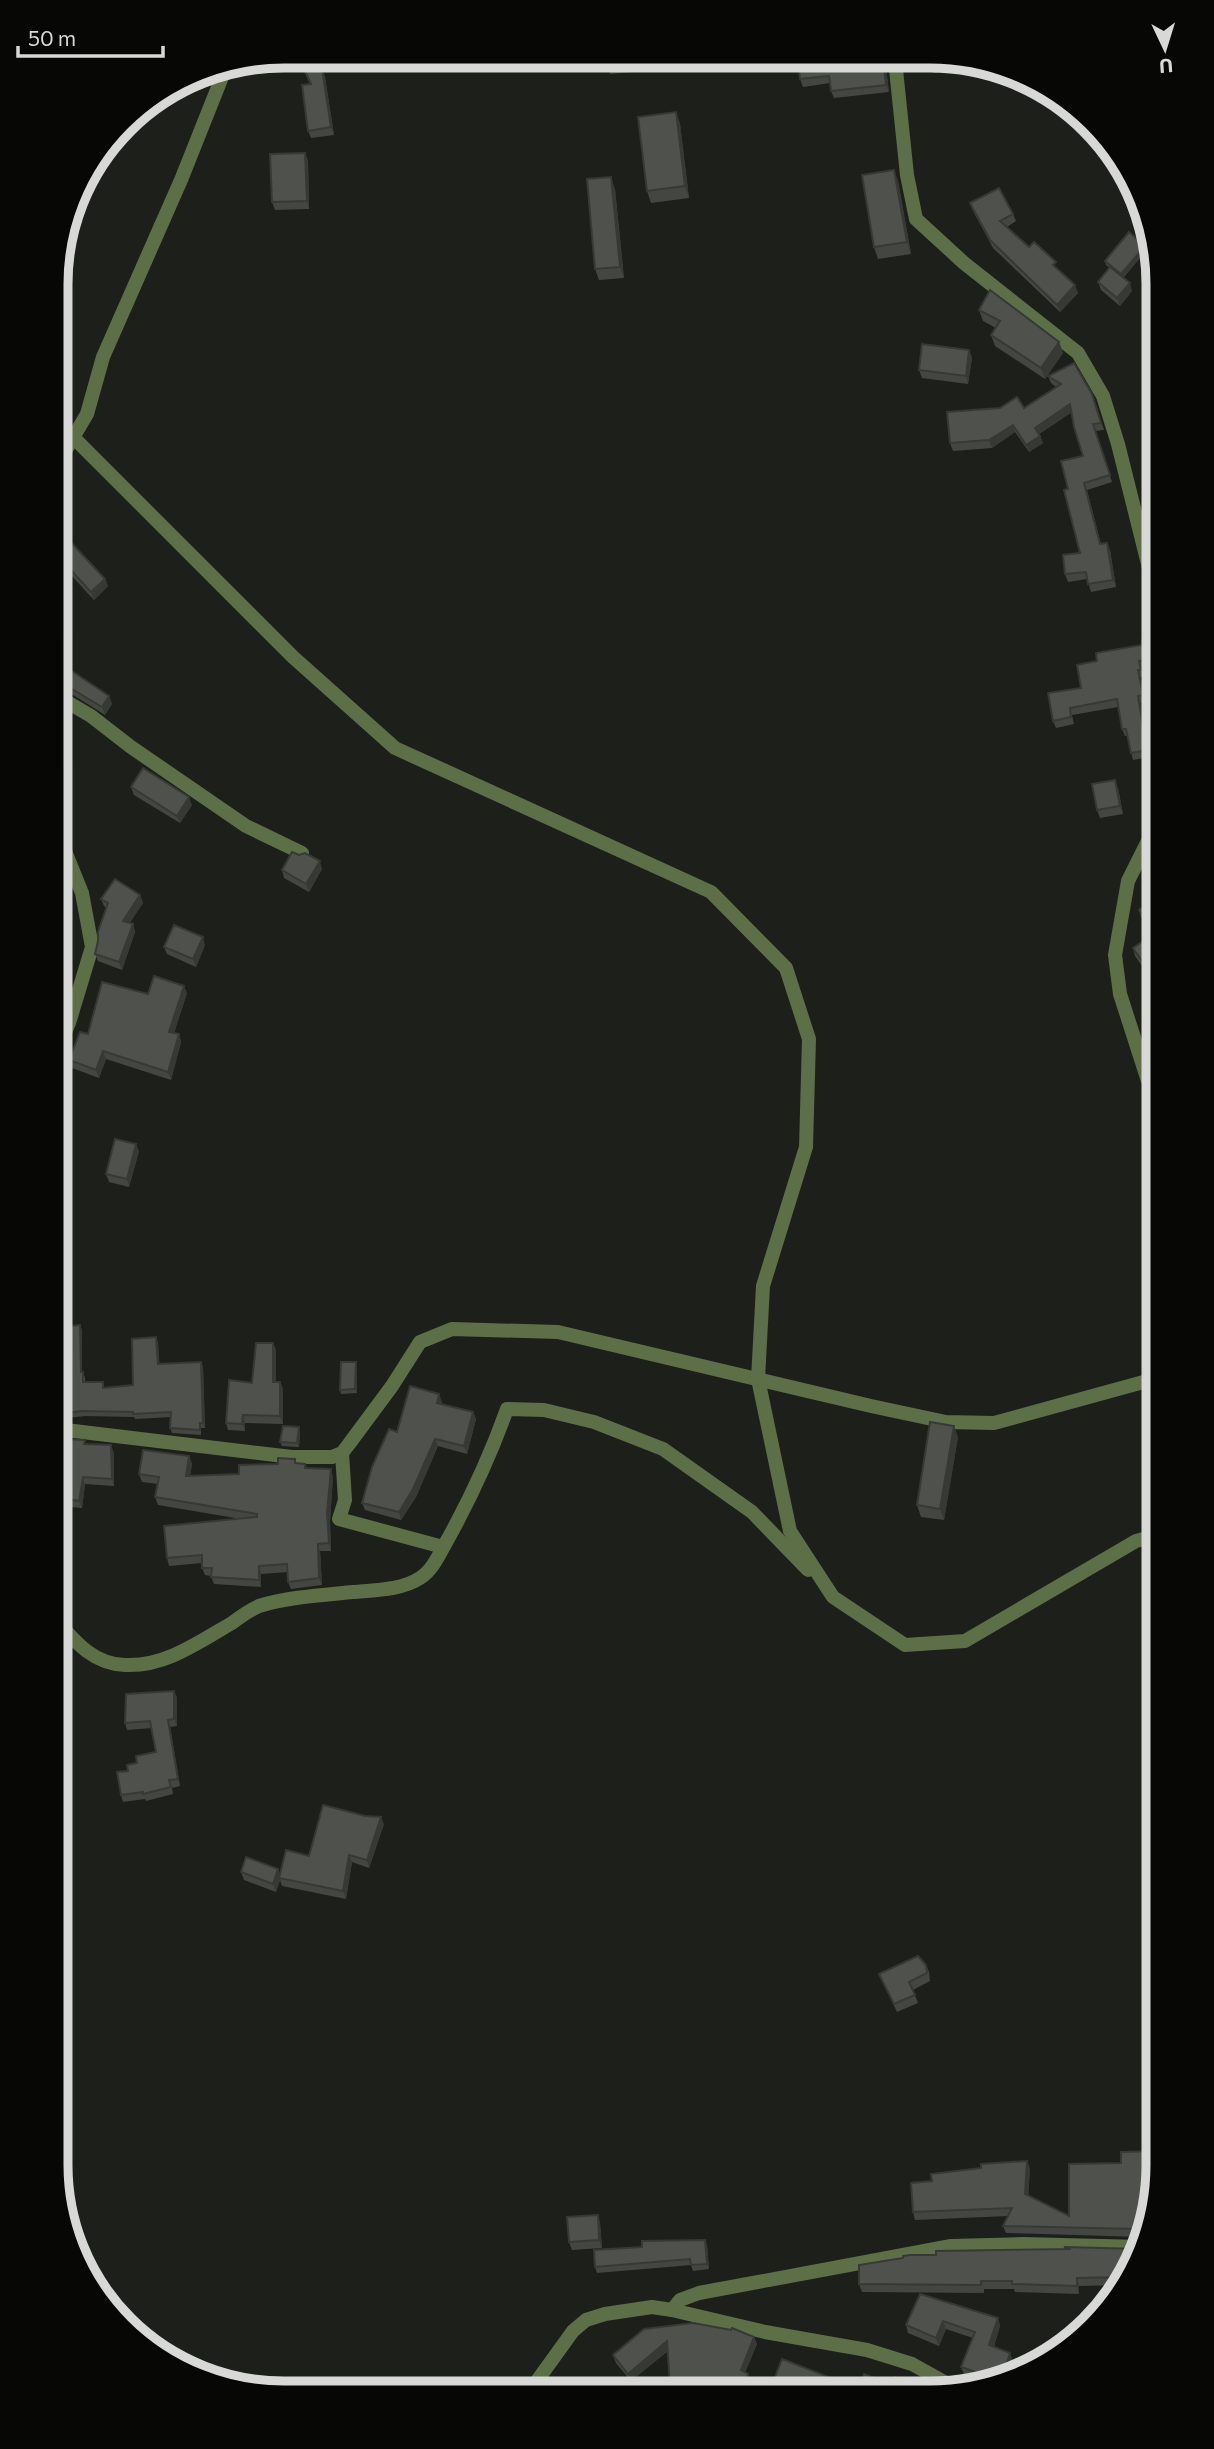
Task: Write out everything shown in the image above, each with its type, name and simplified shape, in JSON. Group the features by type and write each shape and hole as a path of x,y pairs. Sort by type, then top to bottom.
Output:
{"street":[{"path":"896,68 904,149 916,219 964,263 1078,353 1103,396 1146,552"},
{"path":"69,444 87,414 103,357 181,180 222,78"},
{"path":"73,437 293,657 395,748 711,892 786,968 809,1039 806,1147 763,1286 758,1379 790,1531 833,1597"},
{"path":"69,703 246,826 302,853"},
{"path":"1146,847 1128,881 1115,955 1120,994 1146,1073"},
{"path":"69,860 82,893 92,947 69,1024"},
{"path":"68,1430 292,1457 332,1457 342,1453 392,1386 420,1342 452,1329 558,1332 946,1422 994,1423 1145,1381"},
{"path":"68,1634 80,1647 102,1662 142,1665 174,1656 258,1607 325,1595 402,1586 420,1578 433,1565 467,1504 496,1442 507,1409 544,1410 594,1422 663,1449 752,1512 833,1597 905,1645 965,1641 1136,1541 1145,1538"},
{"path":"342,1453 345,1500 339,1519 443,1547"},
{"path":"672,2310 680,2300 715,2289 951,2246 1023,2244 1130,2247"},
{"path":"537,2381 573,2331 586,2320 606,2314 652,2308 877,2352 912,2364 941,2380"}],"building":[{"path":"304,68 322,68 331,127 308,131 302,85 311,84"},
{"path":"799,68 884,68 886,85 831,91 829,76 800,79"},
{"path":"676,112 685,186 647,191 638,117"},
{"path":"305,153 307,201 272,202 270,154"},
{"path":"894,170 907,242 874,247 862,175"},
{"path":"611,177 620,267 595,269 587,179"},
{"path":"999,188 1013,214 1000,221 1029,247 1034,242 1056,262 1053,265 1075,285 1057,305 990,240 970,203"},
{"path":"1129,232 1142,244 1143,249 1121,274 1105,261"},
{"path":"1110,267 1130,283 1117,298 1098,282"},
{"path":"990,290 1059,342 1041,368 991,335 1000,321 979,310"},
{"path":"922,344 969,350 966,376 919,370"},
{"path":"1074,363 1092,394 1101,423 1093,424 1110,475 1084,483 1100,544 1107,543 1113,580 1088,584 1086,572 1065,574 1063,555 1080,553 1064,490 1068,489 1061,461 1083,456 1070,404 1035,428 1040,436 1026,445 1013,425 989,440 950,443 947,412 1000,408 1017,397 1024,408 1061,384 1048,376"},
{"path":"69,540 105,579 91,592 69,568"},
{"path":"1142,640 1146,640 1146,660 1139,661 1143,695 1138,696 1146,750 1131,753 1126,729 1122,729 1117,699 1070,708 1071,717 1053,721 1048,693 1081,688 1077,665 1097,661 1096,653 1142,645"},
{"path":"69,668 109,696 102,707 69,687"},
{"path":"143,768 189,797 177,816 131,787"},
{"path":"1115,780 1120,806 1097,810 1092,784"},
{"path":"292,852 299,855 305,853 320,861 306,884 282,870"},
{"path":"115,879 140,895 123,921 133,924 119,962 95,954 98,932 108,903 101,899"},
{"path":"1146,905 1146,920 1139,910"},
{"path":"174,925 203,937 193,959 164,947"},
{"path":"1146,939 1146,966 1133,948"},
{"path":"154,976 184,986 169,1032 179,1034 168,1072 103,1051 96,1070 69,1060 80,1032 88,1034 102,982 148,994"},
{"path":"115,1139 136,1144 127,1179 106,1174"},
{"path":"80,1325 83,1382 103,1382 103,1388 133,1385 132,1339 156,1337 158,1364 201,1362 203,1423 200,1423 200,1430 170,1428 171,1412 68,1413 68,1326"},
{"path":"256,1343 273,1343 273,1382 280,1382 280,1416 243,1415 242,1424 226,1423 229,1380 252,1383"},
{"path":"341,1362 356,1362 355,1389 340,1390"},
{"path":"410,1386 439,1394 437,1403 473,1412 464,1446 435,1439 413,1489 399,1512 362,1503 372,1467 389,1429 397,1432"},
{"path":"930,1422 954,1426 940,1509 917,1505"},
{"path":"283,1426 299,1427 297,1443 280,1442"},
{"path":"68,1439 85,1440 84,1444 111,1445 112,1479 83,1477 79,1501 68,1499"},
{"path":"143,1450 189,1456 186,1476 239,1474 239,1465 278,1464 278,1458 295,1459 295,1463 305,1464 305,1468 331,1469 327,1513 329,1543 318,1544 319,1578 288,1582 287,1564 259,1566 259,1580 211,1577 212,1568 202,1568 202,1555 167,1558 164,1526 257,1517 257,1514 155,1497 159,1477 139,1474"},
{"path":"174,1691 174,1719 168,1720 178,1779 169,1780 171,1787 143,1794 121,1795 117,1772 128,1771 127,1765 137,1763 136,1756 156,1752 150,1721 125,1723 126,1694"},
{"path":"323,1805 365,1816 381,1817 367,1860 349,1855 343,1891 279,1878 286,1850 309,1856"},
{"path":"246,1857 278,1869 273,1884 241,1872"},
{"path":"918,1956 926,1965 927,1973 909,1982 915,1995 894,2004 879,1974"},
{"path":"1145,2151 1142,2207 1136,2229 1003,2226 1012,2208 913,2212 911,2183 932,2181 931,2174 981,2168 981,2164 1027,2161 1025,2194 1069,2216 1069,2164 1121,2163 1121,2152"},
{"path":"598,2215 599,2240 569,2242 567,2217"},
{"path":"705,2240 707,2264 691,2265 690,2259 595,2267 594,2250 642,2247 642,2241"},
{"path":"1064,2247 1129,2249 1114,2277 1077,2278 1077,2286 1012,2284 1012,2281 981,2281 981,2285 859,2284 859,2265 903,2256 936,2255 936,2251 1071,2249"},
{"path":"920,2294 998,2318 989,2345 1010,2353 1007,2362 1013,2364 982,2374 961,2367 975,2332 943,2321 936,2338 906,2325"},
{"path":"693,2323 731,2330 732,2328 754,2337 741,2370 748,2374 745,2381 670,2381 667,2341 628,2374 613,2355 644,2329"},
{"path":"782,2359 831,2378 830,2381 774,2380"},
{"path":"864,2374 882,2381 861,2381"}]}
